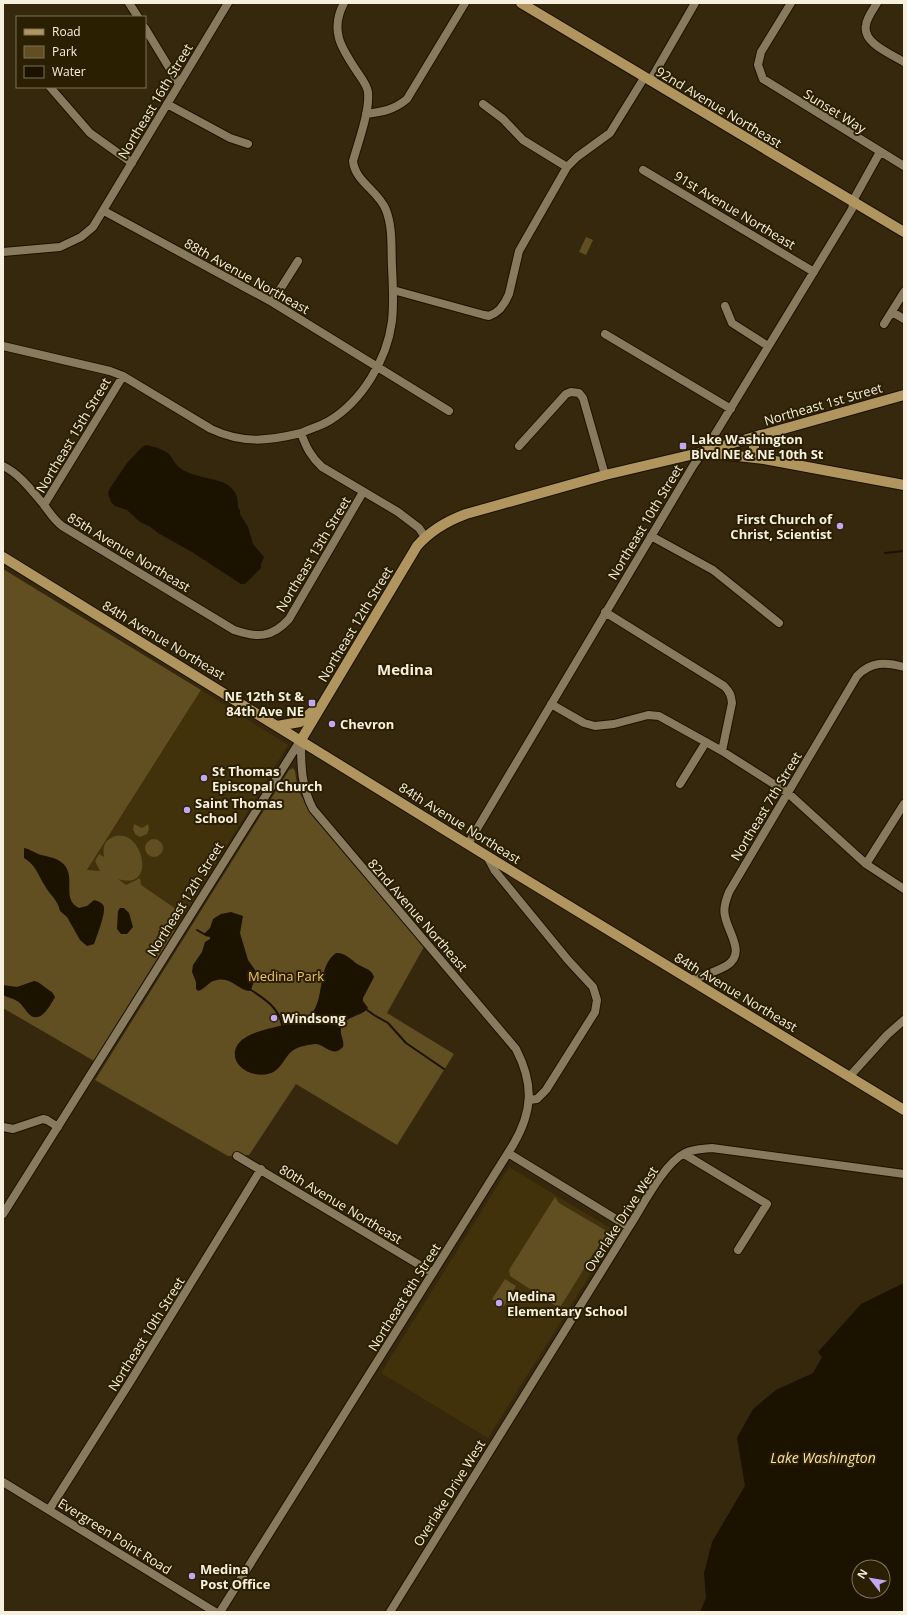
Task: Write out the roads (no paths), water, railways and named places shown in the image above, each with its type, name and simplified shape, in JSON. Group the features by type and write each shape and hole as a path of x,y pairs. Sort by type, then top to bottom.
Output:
{"main road":[{"name":"92nd Avenue Northeast","path":"521,3 904,232"},
{"name":"Northeast 1st Street","path":"605,475 703,452 904,395"},
{"path":"760,435 754,442 754,451 760,458 764,459"},
{"path":"703,452 764,459 904,486"},
{"name":"Northeast 12th Street","path":"301,740 408,559 426,537 449,520 466,514 605,475"},
{"name":"84th Avenue Northeast","path":"3,557 487,856 904,1110"},
{"path":"277,726 300,722 322,704"}],"street":[{"path":"130,3 137,16"},
{"name":"Northeast 16th Street","path":"3,252 60,246 71,243 93,227 228,3"},
{"path":"3,346 110,371 123,376 211,429 224,435 257,440 278,439 301,433 328,421 342,412 367,383 377,366 386,345 392,322 394,290 390,225 386,208 374,192 358,175 354,168 353,161 366,114 368,92 364,82 340,45 337,31 338,20 344,3"},
{"path":"366,114 388,111 399,106 407,99 466,3"},
{"path":"394,290 489,316 500,309 509,294 519,251 567,167 577,157 610,133 647,79 695,3"},
{"name":"Sunset Way","path":"791,3 761,52 758,65 761,76 767,83 904,166"},
{"path":"877,3 867,20 865,27 866,33 870,41 904,62"},
{"path":"146,30 179,84"},
{"path":"51,88 90,133 132,163"},
{"path":"167,104 230,138 248,144"},
{"path":"482,104 503,119 523,140 567,167"},
{"name":"Northeast 10th Street","path":"468,844 693,466 730,409 852,209 855,197 880,152"},
{"name":"91st Avenue Northeast","path":"643,170 814,272"},
{"name":"88th Avenue Northeast","path":"104,211 272,302 449,411"},
{"path":"272,302 298,261"},
{"path":"884,324 904,292"},
{"path":"725,306 732,322 768,346"},
{"path":"892,312 904,320"},
{"path":"606,334 730,409"},
{"name":"Northeast 15th Street","path":"44,506 123,376"},
{"path":"519,446 566,394 571,392 579,393 583,398 605,475"},
{"path":"301,433 313,458 322,467 398,512 419,528 426,537"},
{"name":"85th Avenue Northeast","path":"3,466 22,480 55,520 68,530 234,630 260,636"},
{"name":"Northeast 13th Street","path":"260,636 278,630 289,619 363,492"},
{"path":"651,536 713,570 778,622"},
{"path":"605,612 729,691 732,696 732,702 722,751"},
{"name":"Northeast 7th Street","path":"691,980 726,966 734,957 736,948 735,942 724,912 727,898 857,676 868,667 880,662 904,667"},
{"path":"551,704 584,724 595,726 614,724 648,715 659,716 722,751 788,793 866,864 904,890"},
{"name":"Northeast 12th Street","path":"3,1214 301,740"},
{"name":"82nd Avenue Northeast","path":"301,740 301,771 306,797 321,821 516,1049 527,1074 529,1100"},
{"path":"680,784 706,742"},
{"path":"282,769 294,764 298,766 301,771"},
{"path":"866,864 904,804"},
{"path":"487,856 495,871 568,960 593,987 596,996 595,1012 546,1090 537,1099 529,1100"},
{"path":"849,1077 887,1034 904,1020"},
{"name":"Northeast 8th Street","path":"220,1612 508,1154 525,1122 529,1100"},
{"path":"3,1127 13,1129 43,1119 58,1127"},
{"name":"Overlake Drive West","path":"390,1612 629,1227 662,1175 675,1160 684,1154 701,1149 712,1148 904,1174"},
{"path":"508,1154 629,1227"},
{"path":"684,1154 766,1204 738,1250"},
{"name":"80th Avenue Northeast","path":"237,1156 433,1273"},
{"name":"Northeast 10th Street","path":"49,1510 130,1382 261,1169"},
{"name":"Evergreen Point Road","path":"3,1482 215,1612"}],"water":[{"path":"146,445 167,452 178,467 185,471 225,483 234,491 240,514 248,527 253,544 264,557 261,568 245,584 241,584 192,552 140,522 127,510 115,506 111,502 108,493 110,488 127,463 142,447"},
{"path":"24,848 56,859 64,864 68,870 70,898 73,904 79,908 87,906 94,900 103,904 103,915 94,944 87,946 80,940 67,917 60,911 58,904 34,867 24,858"},
{"path":"120,908 124,908 129,913 133,927 127,934 121,934 117,929 118,911"},
{"path":"231,912 243,916 240,933 248,960 255,970 256,975 251,990 245,990 227,980 217,980 211,982 203,989 198,991 196,989 196,982 192,972 193,965 202,952 205,942 210,939 210,937 205,936 204,934 210,928 213,919 221,914"},
{"path":"336,953 345,955 371,972 374,977 363,998 363,1001 368,1008 366,1011 347,1020 342,1026 341,1032 343,1047 336,1051 329,1050 316,1044 298,1048 290,1053 279,1068 269,1074 255,1074 242,1068 235,1058 235,1051 239,1043 257,1032 293,1023 311,1014 318,1000 326,966"},
{"path":"34,981 52,992 55,997 45,1012 38,1017 30,1015 19,1002 3,995 3,985 17,987"},
{"name":"Lake Washington","path":"904,1283 904,1612 700,1612 706,1598 704,1573 712,1542 745,1486 737,1438 753,1409 776,1390 813,1373 822,1357 818,1352 861,1304"}],"waterway":[{"path":"885,553 904,551"},
{"path":"197,930 204,934"},
{"path":"251,990 271,1004 278,1014 282,1025"},
{"path":"367,1010 388,1023 406,1043 444,1069"}],"place":[{"name":"Lake Washington Blvd NE & NE 10th St","path":"683,446"},
{"name":"First Church of Christ, Scientist","path":"840,526"},
{"name":"NE 12th St & 84th Ave NE","path":"312,703"},
{"name":"Chevron","path":"332,724"},
{"name":"St Thomas Episcopal Church","path":"204,778"},
{"name":"Saint Thomas School","path":"187,810"},
{"name":"Windsong","path":"274,1018"},
{"name":"Medina Elementary School","path":"499,1303"},
{"name":"Medina Post Office","path":"192,1576"}],"district":[{"name":"Medina","path":"405,669"}],"park label":[{"name":"Medina Park","path":"286,976"}]}
